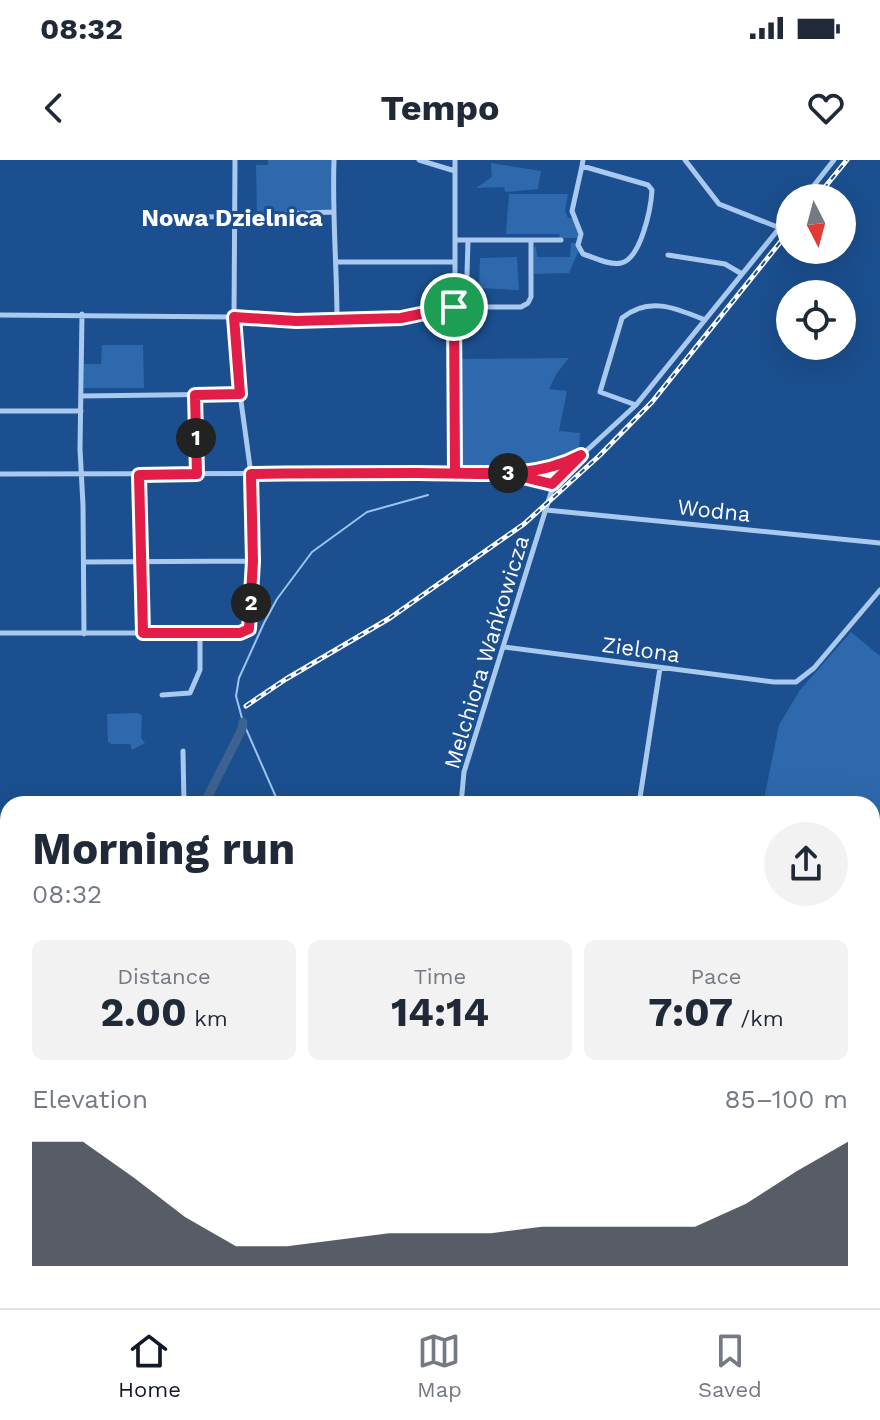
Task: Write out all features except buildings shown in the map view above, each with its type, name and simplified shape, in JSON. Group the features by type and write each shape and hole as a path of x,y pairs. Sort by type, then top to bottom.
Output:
{"street":[{"path":"0,633 240,633 249,629 253,561 251,474 234,317 235,160"},
{"path":"334,160 332,212 337,320"},
{"path":"419,160 455,171"},
{"path":"455,160 455,473"},
{"path":"685,160 719,204 776,226"},
{"path":"815,184 834,160"},
{"path":"583,163 648,185 652,190 637,252 624,262 615,264 583,254 578,245 581,234 572,211 583,163"},
{"path":"159,219 332,212"},
{"path":"554,469 558,477 636,405 776,233"},
{"path":"455,240 561,240"},
{"path":"0,315 337,320 401,318 454,307 521,307 531,297 531,240"},
{"path":"466,307 468,241"},
{"path":"668,255 725,264 742,274"},
{"path":"336,262 455,262"},
{"path":"636,405 600,392 622,318 636,309 655,304 705,320"},
{"path":"82,314 84,634"},
{"path":"81,396 240,394"},
{"path":"195,395 197,474"},
{"path":"0,411 81,411"},
{"path":"0,474 507,473 554,469 581,455"},
{"name":"Melchiora Wańkowicza","path":"544,470 546,510"},
{"path":"507,473 554,483"},
{"path":"139,475 143,633"},
{"name":"Melchiora Wańkowicza","path":"462,796 464,772 558,477"},
{"name":"Wodna","path":"546,510 880,543"},
{"path":"84,562 253,561"},
{"name":"Zielona","path":"504,647 774,682 796,682 814,668 880,590"},
{"path":"162,695 190,693 200,670 200,633"},
{"path":"640,796 660,668"},
{"path":"183,751 184,796"}],"shaded area":[{"path":"268,160 332,160 331,211 257,213 256,165 268,165"},
{"path":"491,163 541,171 538,189 505,192 504,187 476,188 492,177"},
{"path":"509,194 568,194 565,211 568,218 572,218 578,238 560,238 559,234 506,234"},
{"path":"571,243 577,243 579,250 569,273 534,274 534,247 537,257 570,257"},
{"path":"517,257 519,290 479,288 480,258"},
{"path":"102,345 143,345 144,388 84,388 84,364 101,364"},
{"path":"569,358 549,389 567,391 559,431 580,433 579,450 538,467 467,468 458,460 458,359"},
{"path":"851,632 880,656 880,796 765,796 779,725 800,690"},
{"path":"138,713 142,716 141,738 145,743 132,750 130,744 108,742 107,714"}],"waterway":[{"path":"275,796 243,722 236,696 239,678 264,623 277,599 312,552 367,512 428,495"},
{"path":"208,796 243,722"}],"railway":[{"path":"827,184 847,160"},
{"path":"246,706 390,618 524,524 599,456 652,402 776,247"}],"district":[{"name":"Nowa Dzielnica","path":"232,218"}],"route":[{"path":"454,307 401,318 296,321 234,317 240,394 195,395 197,474 139,475 143,633 246,633 249,629 253,585 251,474 507,473 533,472 554,469 581,455 552,484 507,473 455,473 454,307"}]}
